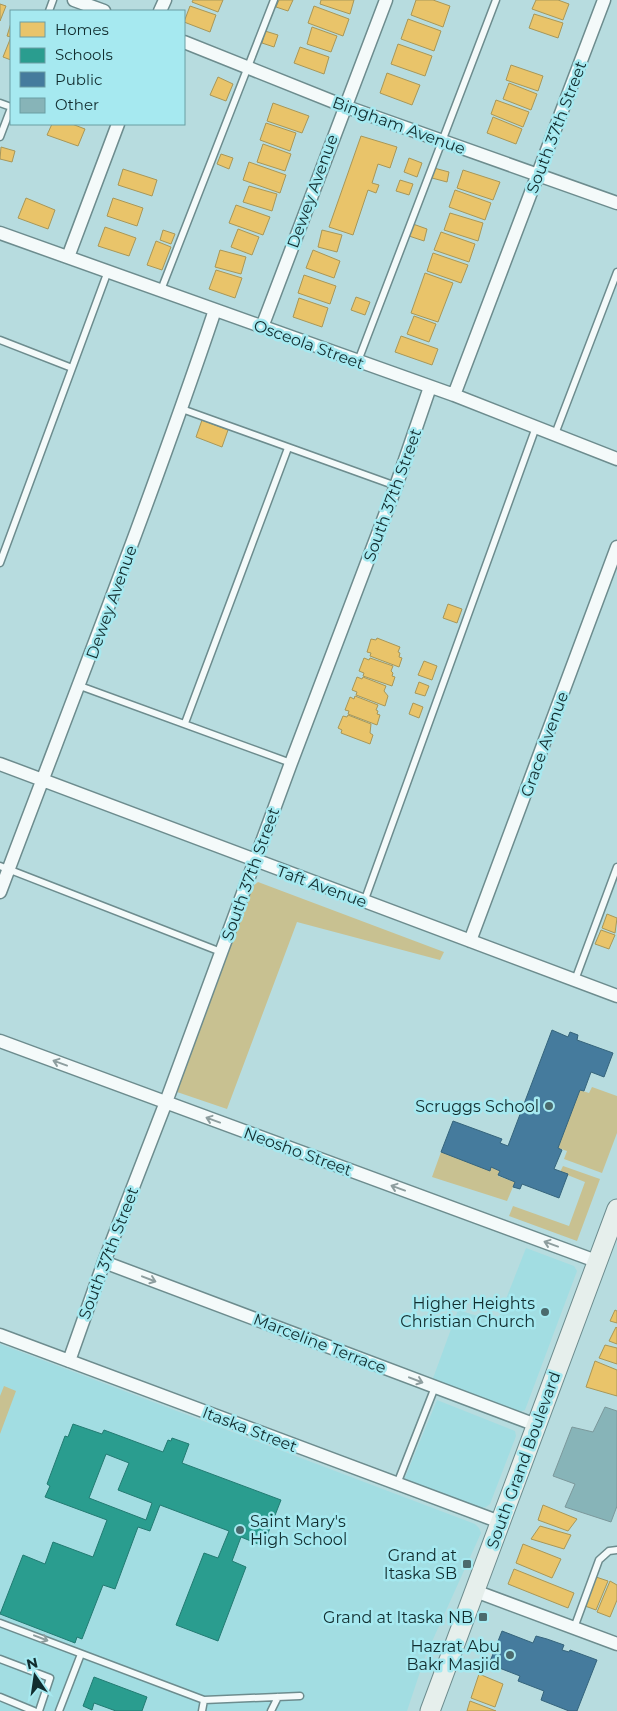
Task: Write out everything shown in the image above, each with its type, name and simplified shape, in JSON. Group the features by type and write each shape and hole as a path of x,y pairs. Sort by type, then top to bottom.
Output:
{"main road":[{"name":"South Grand Boulevard","path":"430,1711 596,1261 617,1209"}],"street":[{"path":"74,0 101,10"},
{"name":"Dewey Avenue","path":"262,327 344,106 386,0"},
{"name":"South 37th Street","path":"454,395 604,0"},
{"name":"Bingham Avenue","path":"185,42 344,106 617,204"},
{"path":"68,257 118,125"},
{"name":"Osceola Street","path":"0,234 454,395 617,459"},
{"name":"Dewey Avenue","path":"0,892 4,867 42,781 80,686 182,409 215,310"},
{"name":"South 37th Street","path":"69,1361 290,763 396,486 430,387"},
{"name":"Grace Avenue","path":"470,941 617,547"},
{"name":"Taft Avenue","path":"0,764 255,862 617,996"},
{"name":"Neosho Street","path":"0,1041 596,1261"},
{"name":"Marceline Terrace","path":"104,1262 536,1425"},
{"name":"Itaska Street","path":"0,1335 500,1522"},
{"path":"475,1591 617,1644"}],"lane":[{"path":"161,290 274,0"},
{"path":"358,361 496,0"},
{"path":"0,137 10,111"},
{"path":"0,563 108,271"},
{"path":"555,434 617,272"},
{"path":"0,340 72,368"},
{"path":"182,409 396,486"},
{"path":"364,902 536,427"},
{"path":"185,723 288,448"},
{"path":"80,686 290,763"},
{"path":"4,867 221,952"},
{"path":"575,980 617,867"},
{"path":"398,1484 435,1387"},
{"path":"574,1628 599,1560 609,1551 617,1549"},
{"path":"0,1623 204,1700 300,1696"},
{"path":"59,1711 81,1654"},
{"path":"0,1659 50,1678 39,1711"},
{"path":"0,1697 34,1711"},
{"path":"271,1711 278,1697"},
{"path":"202,1711 204,1700"}],"shaded area":[{"path":"258,882 444,952 440,960 297,922 227,1109 177,1092 252,887"},
{"path":"592,1087 617,1096 617,1133 602,1173 564,1159 567,1151 558,1148 580,1090 589,1093"},
{"path":"441,1152 489,1170 491,1167 500,1171 498,1176 515,1182 507,1201 432,1177"},
{"path":"563,1166 600,1179 577,1241 509,1216 513,1206 569,1226 585,1182 560,1172"},
{"path":"526,1248 574,1266 577,1271 525,1410 518,1413 432,1381 458,1310 497,1322"},
{"name":"Saint Mary's High School","path":"0,1344 475,1524 481,1533 425,1657 407,1711 0,1711"},
{"path":"4,1386 16,1391 0,1434 0,1396"},
{"path":"437,1400 515,1431 516,1436 490,1504 486,1507 481,1508 404,1480"}],"building: Homes":[{"path":"193,0 223,0 218,12 192,2"},
{"path":"279,0 293,0 288,11 276,7"},
{"path":"321,0 354,0 350,14 320,4"},
{"path":"416,0 433,0 450,6 443,27 411,15"},
{"path":"536,0 558,0 569,4 563,20 532,9"},
{"path":"0,4 6,6 0,21"},
{"path":"190,6 216,15 210,32 185,22"},
{"path":"314,6 349,19 343,36 308,23"},
{"path":"534,14 563,23 558,38 529,28"},
{"path":"408,19 441,31 434,51 401,39"},
{"path":"10,26 10,37 7,36"},
{"path":"312,27 337,36 331,52 307,44"},
{"path":"265,31 278,35 274,47 262,43"},
{"path":"10,40 10,60 3,57"},
{"path":"398,44 432,56 425,76 391,64"},
{"path":"300,47 329,57 324,74 294,63"},
{"path":"511,65 543,76 538,91 506,80"},
{"path":"387,73 420,85 412,105 380,93"},
{"path":"218,77 233,84 226,101 210,95"},
{"path":"509,83 537,94 531,110 503,99"},
{"path":"496,100 529,112 523,127 491,114"},
{"path":"273,103 309,116 302,133 267,121"},
{"path":"493,117 522,129 516,144 487,133"},
{"path":"266,123 296,133 290,151 260,140"},
{"path":"52,125 75,125 85,129 78,146 47,135"},
{"path":"361,136 397,147 390,168 378,164 372,183 379,185 376,193 368,190 353,235 329,227"},
{"path":"263,144 291,154 285,171 257,162"},
{"path":"1,147 15,151 12,162 0,159"},
{"path":"221,154 233,158 229,169 217,164"},
{"path":"409,158 422,163 417,177 404,172"},
{"path":"249,162 286,175 280,193 243,180"},
{"path":"434,168 449,172 447,182 432,178"},
{"path":"123,169 157,180 152,196 118,185"},
{"path":"463,170 500,182 493,200 457,188"},
{"path":"400,180 413,184 409,195 396,191"},
{"path":"249,186 277,194 272,211 243,202"},
{"path":"455,190 491,203 485,220 449,207"},
{"path":"26,198 55,210 48,229 18,218"},
{"path":"113,198 143,208 137,226 107,216"},
{"path":"236,205 270,217 263,235 229,223"},
{"path":"450,213 483,223 478,241 444,230"},
{"path":"413,224 427,229 424,241 409,236"},
{"path":"105,227 136,238 129,256 98,246"},
{"path":"238,229 259,237 252,255 231,247"},
{"path":"163,230 175,234 171,244 160,240"},
{"path":"322,230 342,235 337,252 318,247"},
{"path":"441,232 475,244 469,262 434,250"},
{"path":"156,241 171,247 162,270 147,265"},
{"path":"220,250 246,257 241,274 215,267"},
{"path":"313,250 340,261 334,278 306,268"},
{"path":"433,253 468,265 461,283 427,271"},
{"path":"216,270 242,278 235,298 209,289"},
{"path":"425,273 453,283 438,322 411,313"},
{"path":"304,275 336,286 330,304 298,293"},
{"path":"356,297 370,302 365,315 351,310"},
{"path":"299,298 328,308 322,327 293,317"},
{"path":"414,316 436,324 429,342 407,334"},
{"path":"401,336 438,349 432,365 395,352"},
{"path":"202,420 228,430 222,447 196,437"},
{"path":"448,604 462,609 457,623 443,618"},
{"path":"377,638 400,647 398,652 400,653 399,657 402,658 399,667 370,656 371,653 367,652 371,639 376,640"},
{"path":"364,658 369,660 370,658 393,666 391,671 393,673 392,676 395,677 392,686 363,676 364,673 359,671"},
{"path":"424,661 437,666 432,680 418,675"},
{"path":"357,677 362,679 363,677 386,686 384,691 388,696 385,706 356,695 357,692 352,690"},
{"path":"419,682 429,686 425,696 415,693"},
{"path":"355,696 378,705 376,710 378,711 377,714 380,715 377,725 348,714 349,711 345,710 350,697 354,699"},
{"path":"413,703 423,707 419,718 409,714"},
{"path":"348,715 371,724 370,733 373,735 370,744 341,733 342,730 338,728 343,716 347,717"},
{"path":"607,914 617,918 615,933 602,928"},
{"path":"601,930 615,935 609,949 595,944"},
{"path":"615,1310 617,1311 617,1323 610,1321"},
{"path":"617,1328 617,1344 609,1341"},
{"path":"605,1345 617,1348 617,1364 599,1358"},
{"path":"595,1361 617,1370 617,1396 586,1387"},
{"path":"543,1505 577,1519 568,1531 538,1520"},
{"path":"540,1526 571,1535 564,1549 531,1539"},
{"path":"523,1544 561,1559 552,1578 516,1563"},
{"path":"514,1569 574,1593 568,1608 508,1584"},
{"path":"596,1577 608,1581 596,1610 585,1606"},
{"path":"610,1581 617,1585 617,1600 610,1617 597,1612"},
{"path":"479,1674 503,1684 495,1707 471,1698"},
{"path":"470,1701 496,1711 467,1711"}],"building: Schools":[{"name":"Saint Mary's High School","path":"73,1424 102,1434 104,1430 163,1452 168,1440 171,1441 172,1438 189,1444 182,1463 281,1500 263,1546 241,1537 232,1561 246,1567 218,1641 176,1625 204,1553 218,1558 229,1531 160,1505 150,1531 138,1527 115,1589 103,1585 82,1639 77,1637 75,1643 0,1614 23,1555 45,1564 53,1542 93,1557 107,1520 45,1497 50,1486 47,1484 65,1436 68,1437","holes":["106,1454 129,1463 118,1490 152,1503 146,1520 89,1498"]},
{"path":"94,1677 147,1697 142,1711 116,1711 94,1703 92,1710 83,1706"}],"building: Public":[{"name":"Scruggs School","path":"552,1030 568,1037 570,1032 578,1035 577,1040 613,1053 604,1077 591,1072 584,1091 580,1090 558,1148 562,1150 554,1169 568,1174 559,1198 522,1184 520,1189 513,1187 515,1182 498,1175 500,1171 491,1167 490,1171 441,1152 453,1121 502,1139 500,1143 508,1146"},
{"path":"502,1631 533,1643 536,1636 547,1639 564,1645 562,1650 569,1652 570,1650 597,1660 577,1711 569,1711 541,1700 544,1691 518,1681 520,1676 489,1664"}],"building: Other":[{"path":"605,1407 617,1411 617,1506 611,1522 565,1507 575,1484 553,1476 572,1427 593,1432"}],"place":[{"name":"Scruggs School","path":"549,1106"},
{"name":"Higher Heights Christian Church","path":"545,1312"},
{"name":"Saint Mary's High School","path":"240,1530"},
{"name":"Grand at Itaska SB","path":"467,1564"},
{"name":"Grand at Itaska NB","path":"483,1617"},
{"name":"Hazrat Abu Bakr Masjid","path":"510,1655"}]}
